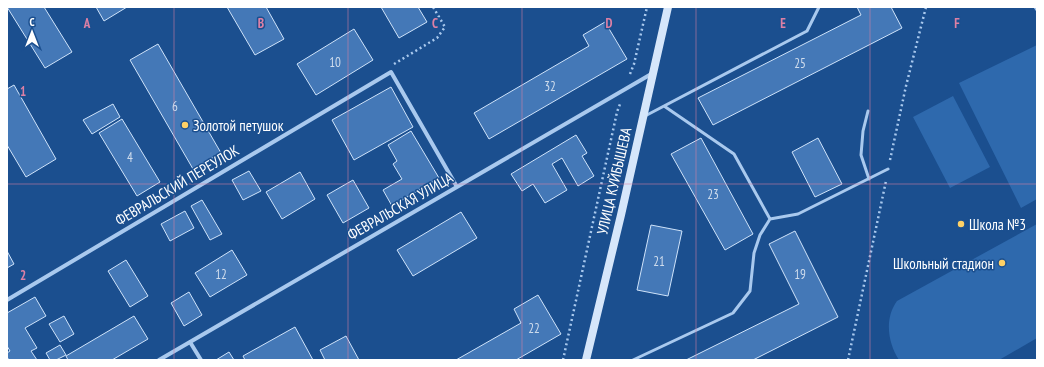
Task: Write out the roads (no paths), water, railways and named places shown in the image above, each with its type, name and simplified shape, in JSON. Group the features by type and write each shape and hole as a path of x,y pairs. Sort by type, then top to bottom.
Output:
{"main road":[{"name":"УЛИЦА КУЙБЫШЕВА","path":"586,360 668,7"}],"street":[{"name":"ФЕВРАЛЬСКИЙ ПЕРЕУЛОК","path":"7,300 390,72 456,187"},
{"name":"ФЕВРАЛЬСКАЯ УЛИЦА","path":"158,360 653,73"},
{"path":"190,342 201,360"}],"lane":[{"path":"643,117 807,31 819,7"},
{"path":"664,106 734,154 770,219"},
{"path":"868,111 863,131 861,155 869,179"},
{"path":"633,360 733,313 750,291 754,253 760,235 770,219 798,214 888,169"}],"place":[{"name":"Золотой петушок","path":"185,125"},
{"name":"Школа №3","path":"961,224"},
{"name":"Школьный стадион","path":"1002,263"}]}
